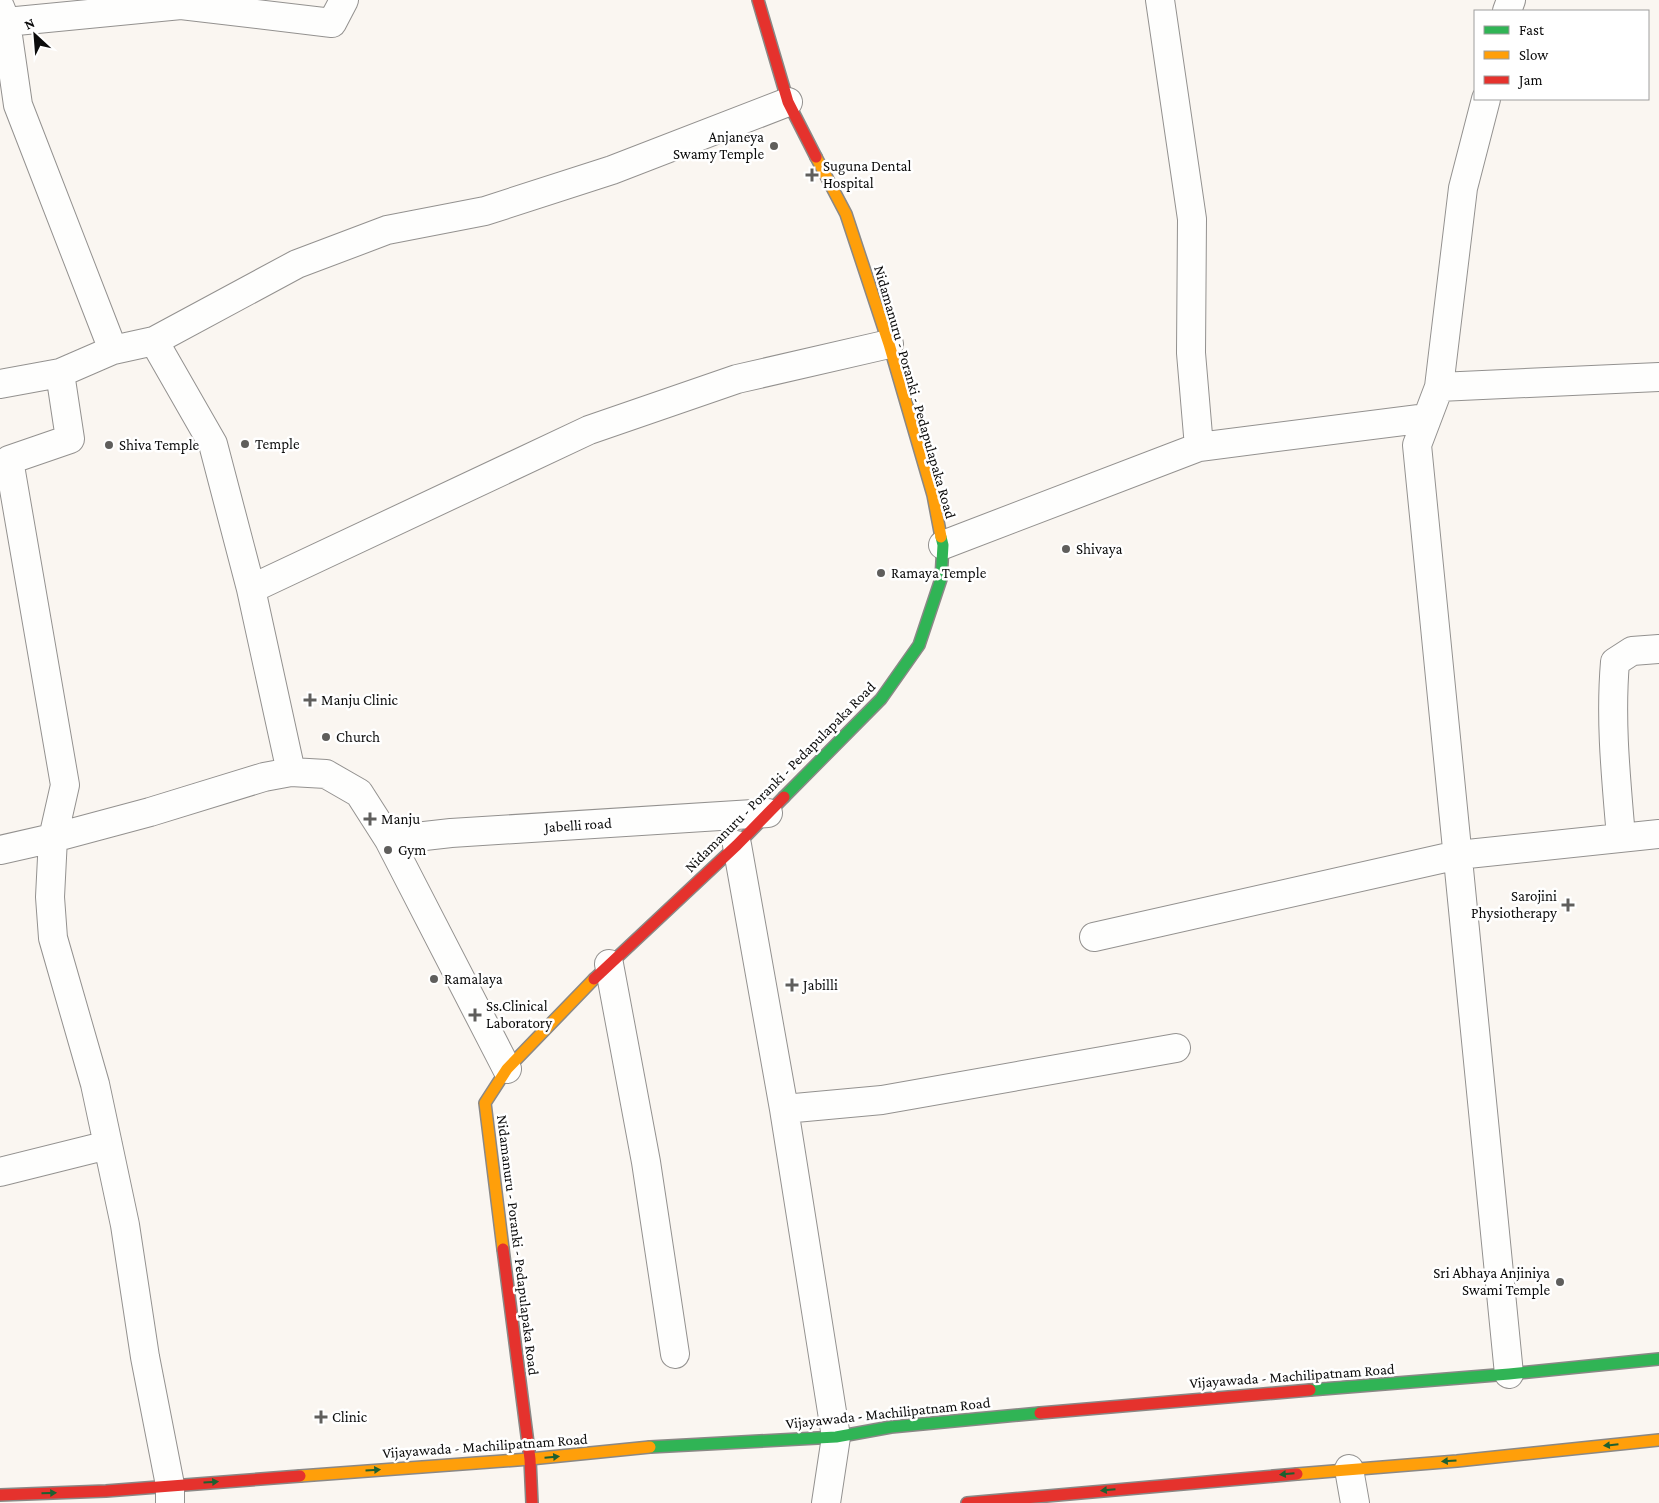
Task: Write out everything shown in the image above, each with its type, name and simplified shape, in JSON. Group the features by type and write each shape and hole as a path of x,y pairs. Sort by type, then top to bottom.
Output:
{"main road":[{"name":"Nidamanuru - Poranki - Pedapulapaka Road","path":"532,1503 530,1459 486,1103 507,1069 610,964 737,845 881,699 919,645 941,579 943,545 933,495 889,344 846,214 788,102 758,0"},
{"name":"Vijayawada - Machilipatnam Road","path":"0,1495 106,1490 170,1494 675,1445 836,1437 891,1427 1144,1403 1509,1374 1659,1359"},
{"path":"973,1503 1140,1495 1349,1469 1457,1461 1659,1440"}],"street":[{"path":"113,350 9,106 3,14 181,5 332,23 344,0"},
{"path":"1160,0 1192,219 1191,353 1199,447"},
{"path":"1486,100 1463,188 1455,241 1439,387 1417,445 1509,1374"},
{"path":"0,384 60,373 113,350 154,341 297,264 387,230 485,212 612,170 788,102"},
{"path":"154,341 213,444 251,589 291,772"},
{"path":"251,589 589,430 738,379 889,344"},
{"path":"60,373 70,439 9,460 65,785 54,838 50,897 53,938 95,1084 125,1224 145,1357 170,1494"},
{"path":"1439,387 1659,377"},
{"path":"943,545 1199,447 1427,418"},
{"path":"1621,837 1612,735 1612,694 1615,662 1632,651 1659,649"},
{"path":"0,850 54,838 150,812 264,777 291,772 326,774 359,793 389,840 507,1069"},
{"name":"Jabelli road","path":"389,840 451,833 768,813"},
{"path":"1094,938 1458,855 1659,834"},
{"path":"737,845 784,1109 836,1437 826,1503"},
{"path":"610,964 646,1162 675,1354"},
{"path":"784,1109 882,1100 1176,1048"},
{"path":"0,1172 108,1145"},
{"path":"1349,1469 1355,1503"}],"traffic: fast":[{"path":"784,797 881,699 919,645 941,579 943,545 941,537"},
{"path":"1310,1390 1509,1374 1659,1359"},
{"path":"650,1447 836,1437 891,1427 1040,1413"}],"traffic: slow":[{"path":"816,157 846,214 889,344 933,495 941,537"},
{"path":"503,1249 485,1103 507,1069 594,979"},
{"path":"1297,1474 1457,1461 1659,1440"},
{"path":"300,1476 530,1459 650,1447"}],"traffic: jam":[{"path":"758,0 788,102 816,157"},
{"path":"594,979 737,845 784,797"},
{"path":"503,1249 530,1459 532,1503"},
{"path":"1040,1413 1310,1390"},
{"path":"967,1503 1297,1474"},
{"path":"0,1495 106,1491 300,1476"}],"place":[{"name":"Anjaneya Swamy Temple","path":"774,146"},
{"name":"Suguna Dental Hospital","path":"812,175"},
{"name":"Temple","path":"245,444"},
{"name":"Shiva Temple","path":"109,445"},
{"name":"Shivaya","path":"1066,549"},
{"name":"Ramaya Temple","path":"881,573"},
{"name":"Manju Clinic","path":"310,700"},
{"name":"Church","path":"326,737"},
{"name":"Manju","path":"370,819"},
{"name":"Gym","path":"388,850"},
{"name":"Sarojini Physiotherapy","path":"1568,905"},
{"name":"Ramalaya","path":"434,979"},
{"name":"Jabilli","path":"792,985"},
{"name":"Ss.Clinical Laboratory","path":"475,1015"},
{"name":"Sri Abhaya Anjiniya Swami Temple","path":"1560,1282"},
{"name":"Clinic","path":"321,1417"}]}
